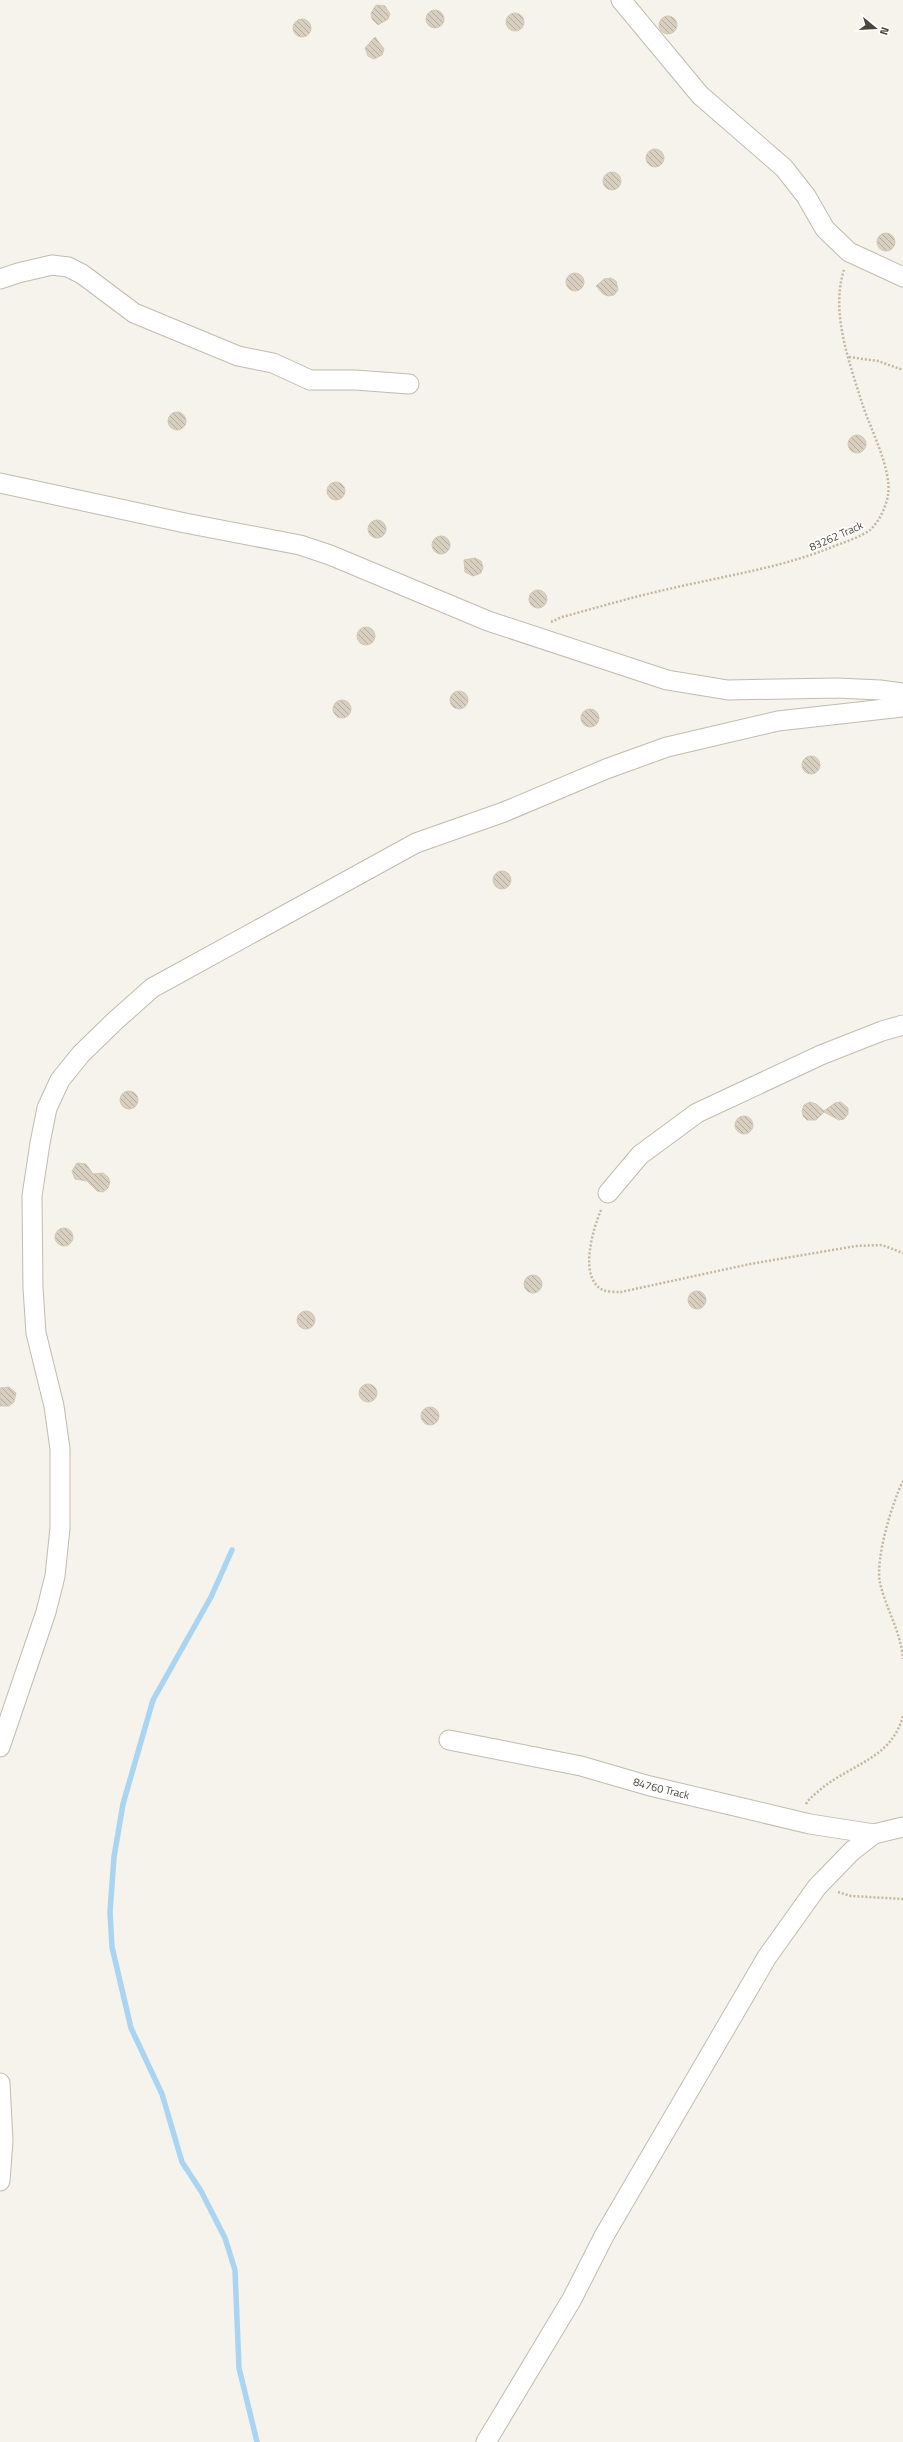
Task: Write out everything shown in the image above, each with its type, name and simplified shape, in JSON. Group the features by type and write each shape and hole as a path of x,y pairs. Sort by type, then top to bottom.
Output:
{"street":[{"path":"621,0 700,95 784,168 806,196 825,229 849,252 903,276"},
{"path":"0,279 52,265 68,267 82,274 134,312 238,356 273,363 310,380 354,380 409,384"},
{"path":"0,483 185,524 300,545 330,555 488,622 529,633 667,680 728,690 858,689 903,693"},
{"path":"0,1747 46,1612 55,1576 60,1528 60,1449 54,1406 36,1333 32,1196 48,1108 60,1080 81,1054 152,988 416,843 504,812 606,769 667,747 778,720 903,707"},
{"path":"608,1193 640,1155 697,1113 821,1055 882,1031 903,1025"},
{"name":"84760 Track","path":"449,1740 581,1766 650,1786 810,1824 874,1834"},
{"path":"486,2442 572,2299 604,2236 767,1957 817,1888 852,1851 874,1834 903,1827"},
{"path":"0,2083 3,2141 0,2181"}],"path":[{"name":"83262 Track","path":"529,633 562,617 672,588 769,568 814,555 870,530 878,522 888,495 886,477 849,357 838,304 842,276 849,252"},
{"path":"849,357 878,361 903,370"},
{"path":"608,1193 593,1229 589,1263 594,1283 604,1290 621,1292 750,1264 856,1246 882,1245 903,1253"},
{"path":"903,1481 890,1520 880,1560 880,1582 902,1645 903,1660"},
{"path":"810,1824 805,1816 805,1806 809,1799 833,1780 886,1748 899,1730 903,1716"},
{"path":"817,1888 852,1896 903,1899"}],"building":[{"path":"376,5 385,6 390,14 388,19 378,25 372,19 371,13"},
{"path":"431,10 439,10 444,15 442,26 439,28 431,28 426,23 426,15"},
{"path":"511,13 519,13 524,18 522,29 519,31 511,31 506,26 506,18"},
{"path":"664,16 672,16 677,21 675,32 672,34 664,34 659,29 659,21"},
{"path":"298,19 306,19 311,24 309,35 306,37 298,37 293,32 293,24"},
{"path":"375,37 384,49 382,55 374,59 368,56 365,48"},
{"path":"651,149 659,149 664,154 662,165 659,167 651,167 646,162 646,154"},
{"path":"608,172 616,172 621,177 619,188 616,190 608,190 603,185 603,177"},
{"path":"882,233 890,233 895,238 893,249 890,251 882,251 877,246 877,238"},
{"path":"571,273 579,273 584,278 582,289 579,291 571,291 566,286 566,278"},
{"path":"611,278 616,281 618,290 614,295 608,296 603,294 596,286 604,279"},
{"path":"173,412 181,412 186,417 184,428 181,430 173,430 168,425 168,417"},
{"path":"853,435 861,435 866,440 864,451 861,453 853,453 848,448 848,440"},
{"path":"332,482 340,482 345,487 343,498 340,500 332,500 327,495 327,487"},
{"path":"373,520 381,520 386,525 384,536 381,538 373,538 368,533 368,525"},
{"path":"437,536 445,536 450,541 448,552 445,554 437,554 432,549 432,541"},
{"path":"475,558 481,561 483,567 481,573 473,576 465,572 464,560"},
{"path":"534,590 542,590 547,595 545,606 542,608 534,608 529,603 529,595"},
{"path":"362,627 370,627 375,632 373,643 370,645 362,645 357,640 357,632"},
{"path":"455,691 463,691 468,696 466,707 463,709 455,709 450,704 450,696"},
{"path":"338,700 346,700 351,705 349,716 346,718 338,718 333,713 333,705"},
{"path":"586,709 594,709 599,714 597,725 594,727 586,727 581,722 581,714"},
{"path":"807,756 815,756 820,761 818,772 815,774 807,774 802,769 802,761"},
{"path":"498,871 506,871 511,876 509,887 506,889 498,889 493,884 493,876"},
{"path":"125,1091 133,1091 138,1096 136,1107 133,1109 125,1109 120,1104 120,1096"},
{"path":"810,1102 816,1104 824,1111 835,1103 841,1102 848,1108 848,1114 844,1119 839,1120 824,1112 816,1120 807,1120 803,1116 802,1111 804,1105"},
{"path":"740,1116 748,1116 753,1121 751,1132 748,1134 740,1134 735,1129 735,1121"},
{"path":"77,1163 86,1164 93,1174 103,1173 108,1177 110,1182 108,1188 103,1192 97,1191 87,1181 75,1179 72,1171"},
{"path":"60,1228 68,1228 73,1233 71,1244 68,1246 60,1246 55,1241 55,1233"},
{"path":"529,1275 537,1275 542,1280 540,1291 537,1293 529,1293 524,1288 524,1280"},
{"path":"693,1291 701,1291 706,1296 704,1307 701,1309 693,1309 688,1304 688,1296"},
{"path":"302,1311 310,1311 315,1316 313,1327 310,1329 302,1329 297,1324 297,1316"},
{"path":"364,1384 372,1384 377,1389 375,1400 372,1402 364,1402 359,1397 359,1389"},
{"path":"9,1387 16,1393 14,1402 9,1406 0,1406 0,1388"},
{"path":"426,1407 434,1407 439,1412 437,1423 434,1425 426,1425 421,1420 421,1412"}],"waterway":[{"path":"232,1550 211,1597 153,1700 123,1804 114,1857 110,1912 112,1947 131,2028 162,2094 182,2162 201,2191 225,2238 235,2270 239,2368 257,2442"}]}
